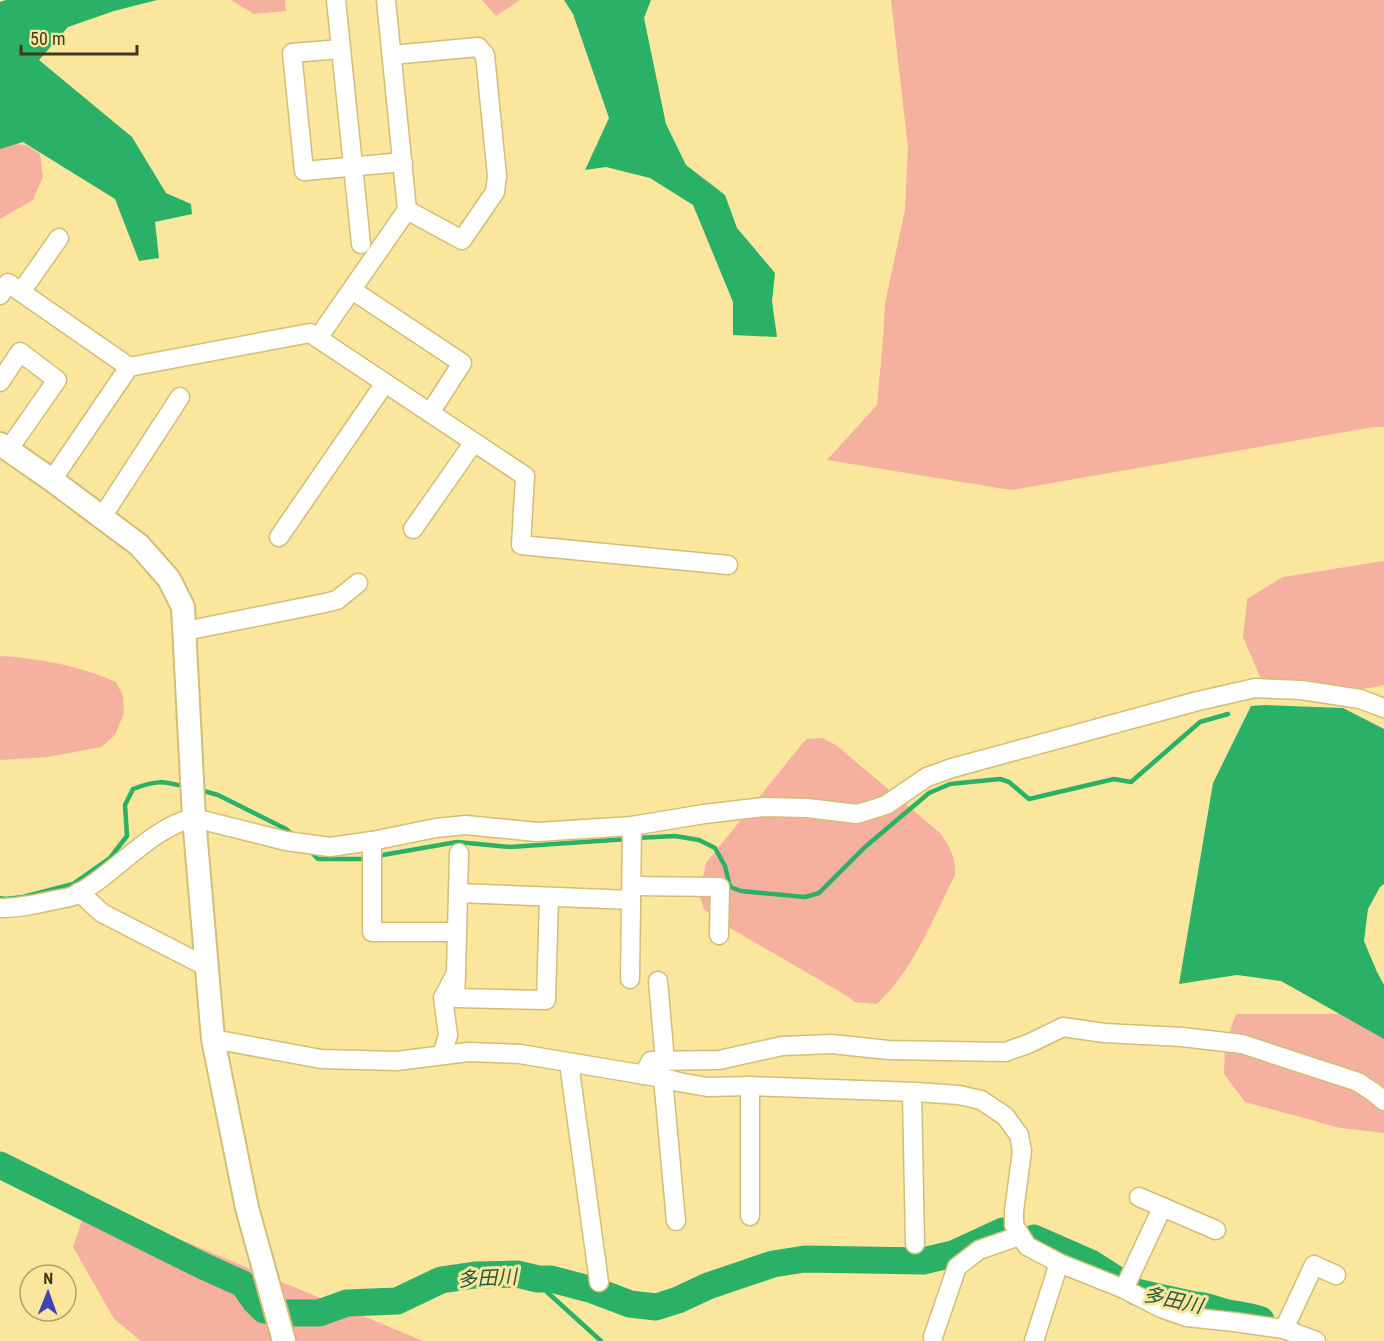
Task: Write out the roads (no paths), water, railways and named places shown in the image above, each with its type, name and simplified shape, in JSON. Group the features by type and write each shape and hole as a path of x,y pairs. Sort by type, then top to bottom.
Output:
{"street":[{"path":"336,0 361,244"},
{"path":"318,338 407,210 386,0"},
{"path":"392,55 478,47 485,55 496,165 495,192 462,240 407,210"},
{"path":"341,49 292,53 304,171 403,162"},
{"path":"21,292 58,238"},
{"path":"0,295 8,283 129,367"},
{"path":"352,290 462,363 430,412"},
{"path":"52,480 129,367 310,333 525,476 521,545 728,566"},
{"path":"0,382 20,352 57,380 4,447 139,545 169,579 183,607 194,818 213,1039 247,1208 284,1341"},
{"path":"279,537 385,383"},
{"path":"102,518 180,397"},
{"path":"413,529 474,442"},
{"path":"185,631 337,600 358,583"},
{"path":"0,908 29,906 71,897 174,825 194,818 286,841 330,847 436,828 466,825 537,832 632,826 764,807 807,808 857,814 886,805 927,777 952,768 1198,701 1255,688 1301,690 1359,699 1384,708"},
{"path":"630,979 632,826"},
{"path":"372,841 372,932 457,932"},
{"path":"459,853 455,998 546,1000 549,897"},
{"path":"458,894 549,897 720,887 719,935"},
{"path":"79,892 102,913 207,967"},
{"path":"442,1055 448,1035 443,998 456,974"},
{"path":"658,981 676,1221"},
{"path":"213,1039 321,1059 397,1061 468,1052 520,1054 643,1075 782,1046 832,1044 888,1050 1005,1052 1063,1027 1104,1033 1182,1037 1242,1044 1358,1082 1384,1101"},
{"path":"569,1063 599,1282"},
{"path":"664,1069 679,1082 707,1087 750,1086 912,1092 959,1095 981,1100 1005,1116 1019,1135 1022,1151 1014,1225 1027,1246 1059,1263 1124,1289 1161,1308 1187,1317 1284,1329 1316,1341"},
{"path":"750,1086 750,1216"},
{"path":"912,1092 915,1244"},
{"path":"1139,1197 1216,1230"},
{"path":"1124,1289 1162,1208"},
{"path":"933,1336 957,1267 979,1250 1019,1236"},
{"path":"1034,1341 1059,1263"},
{"path":"1284,1329 1314,1265 1336,1275"}],"waterway":[{"path":"636,838 675,836 699,840 715,848 725,866 730,887 741,891 805,897 819,893 865,847 929,793 950,784 1000,779 1009,782 1029,799 1114,779 1131,782 1200,722 1228,714"},
{"path":"0,898 23,897 73,884 110,858 127,836 125,805 133,789 160,782 186,787"},
{"path":"200,790 218,795 286,829 294,836"},
{"path":"377,856 457,842 510,847 628,839"},
{"path":"309,850 318,859 369,858"},
{"name":"多田川","path":"0,1165 243,1284 264,1310 283,1313 319,1313 347,1303 397,1301 441,1280 475,1275 517,1274 538,1279 551,1279 593,1290 630,1304 656,1307 773,1264 805,1259 923,1261 953,1254 1003,1231"},
{"name":"多田川","path":"1034,1238 1091,1263 1136,1292 1261,1320"},
{"path":"538,1279 547,1292 601,1341"}]}
